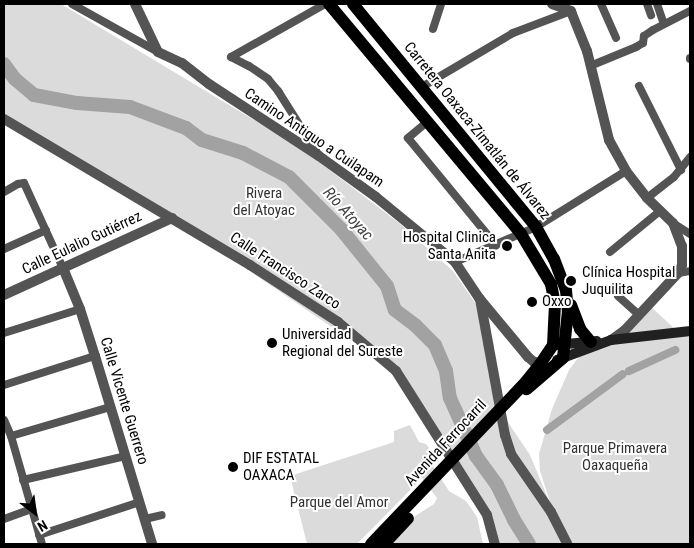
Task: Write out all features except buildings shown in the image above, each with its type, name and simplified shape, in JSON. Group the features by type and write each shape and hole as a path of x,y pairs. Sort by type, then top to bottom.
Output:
{"main road":[{"name":"Carretera Oaxaca-Zimatlán de Álvarez","path":"329,4 521,234 551,284 563,358"},
{"name":"Carretera Oaxaca-Zimatlán de Álvarez","path":"352,4 536,227 554,259 566,290 568,311 560,345"},
{"path":"566,290 580,329 591,342"},
{"path":"525,387 541,363 560,345 690,331"},
{"path":"541,363 563,358 611,340"},
{"path":"525,387 563,358"},
{"name":"Avenida Ferrocarril","path":"388,542 426,494 525,387"},
{"name":"Avenida Ferrocarril","path":"372,544 426,494"}],"street":[{"path":"72,4 158,52"},
{"path":"135,4 158,52"},
{"path":"319,156 268,79 231,57 325,4"},
{"path":"433,29 441,4"},
{"path":"552,4 569,6"},
{"path":"601,4 616,38"},
{"path":"647,4 651,15"},
{"path":"657,4 664,24"},
{"path":"420,88 513,33 569,6"},
{"path":"569,6 587,51 609,140 626,171 647,198 673,223 690,234"},
{"path":"590,66 636,47 643,43 644,36 690,11"},
{"name":"Camino Antiguo a Cuilapam","path":"158,52 182,63 256,117 319,156 376,197 455,262 480,298 528,357 534,362 541,363"},
{"path":"639,86 680,170"},
{"name":"Calle Francisco Zarco","path":"4,120 250,265 338,322 396,371 487,515 495,544"},
{"path":"427,122 408,138 496,245"},
{"path":"647,198 665,186 690,157"},
{"path":"455,262 536,227 626,171"},
{"path":"4,192 24,183 63,268"},
{"path":"610,252 660,211"},
{"name":"Calle Eulalio Gutiérrez","path":"4,295 172,218"},
{"path":"611,340 625,330 678,273 682,265 682,246 673,223"},
{"path":"4,249 46,230"},
{"name":"Calle Vicente Guerrero","path":"63,268 80,309 152,544"},
{"path":"678,273 690,271"},
{"path":"618,296 639,315"},
{"path":"480,298 505,435 511,454 551,512 567,544"},
{"path":"4,333 80,309"},
{"path":"4,385 95,356"},
{"path":"11,436 110,407"},
{"path":"4,420 11,436 42,544"},
{"path":"23,480 125,456"},
{"path":"39,535 140,502"},
{"path":"4,519 32,510"},
{"path":"145,520 162,514"}],"green space":[{"name":"Rivera del Atoyac","path":"4,4 61,4 302,149 399,223 453,271 478,307 497,406 530,455 552,508 540,471 539,454 552,409 569,370 578,358 594,349 613,344 690,334 690,544 495,544 490,523 396,371 172,218 4,117"},
{"path":"649,305 676,330 624,336"},
{"name":"Parque del Amor","path":"410,425 419,442 426,444 431,451 429,460 449,491 466,501 477,517 483,544 392,544 415,516 434,504 437,498 422,478 357,544 307,544 290,476 394,442 394,431"}],"waterway":[{"name":"Río Atoyac","path":"4,64 15,79 34,95 77,103 130,107 186,128 202,140 243,153 289,177 341,229 387,286 395,310 416,326 435,345 446,371 450,398 476,456 497,485 514,520 529,544"},
{"path":"629,371 675,350"},
{"path":"547,430 623,374"}],"place":[{"name":"Hospital Clinica Santa Anita","path":"507,246"},
{"name":"Clínica Hospital Juquilita","path":"571,281"},
{"name":"Oxxo","path":"532,302"},
{"name":"Universidad Regional del Sureste","path":"272,343"},
{"name":"DIF ESTATAL OAXACA","path":"233,467"}],"park label":[{"name":"Parque Primavera Oaxaqueña","path":"615,456"}]}
